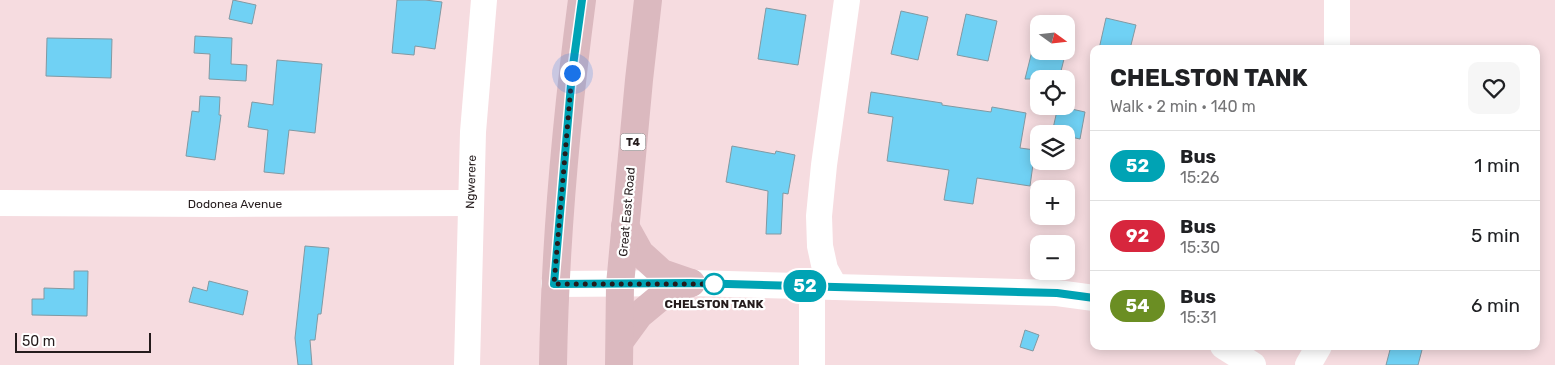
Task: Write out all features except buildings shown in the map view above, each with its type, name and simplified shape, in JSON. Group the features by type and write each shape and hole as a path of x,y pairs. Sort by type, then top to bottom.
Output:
{"main road":[{"path":"552,365 554,284 572,73 582,0"},
{"name":"Great East Road","path":"620,353 620,285 648,0"},
{"path":"625,226 640,253 662,273 691,283"},
{"path":"620,353 639,315 662,295 691,283"}],"street":[{"name":"Ngwerere","path":"467,365 473,132 484,0"},
{"path":"812,365 825,269 820,246 819,216 824,165 847,0"},
{"path":"1337,0 1337,45"},
{"name":"Dodonea Avenue","path":"0,204 470,203"},
{"path":"554,284 691,283 1057,293 1090,297"},
{"path":"1229,350 1253,365"},
{"path":"1308,365 1317,350"}],"bus line":[{"name":"52","path":"582,0 572,73 554,284 691,283 1057,293 1090,297"}],"place":[{"name":"CHELSTON TANK","path":"714,284"}],"route":[{"path":"572,73 554,284 714,284"}]}
